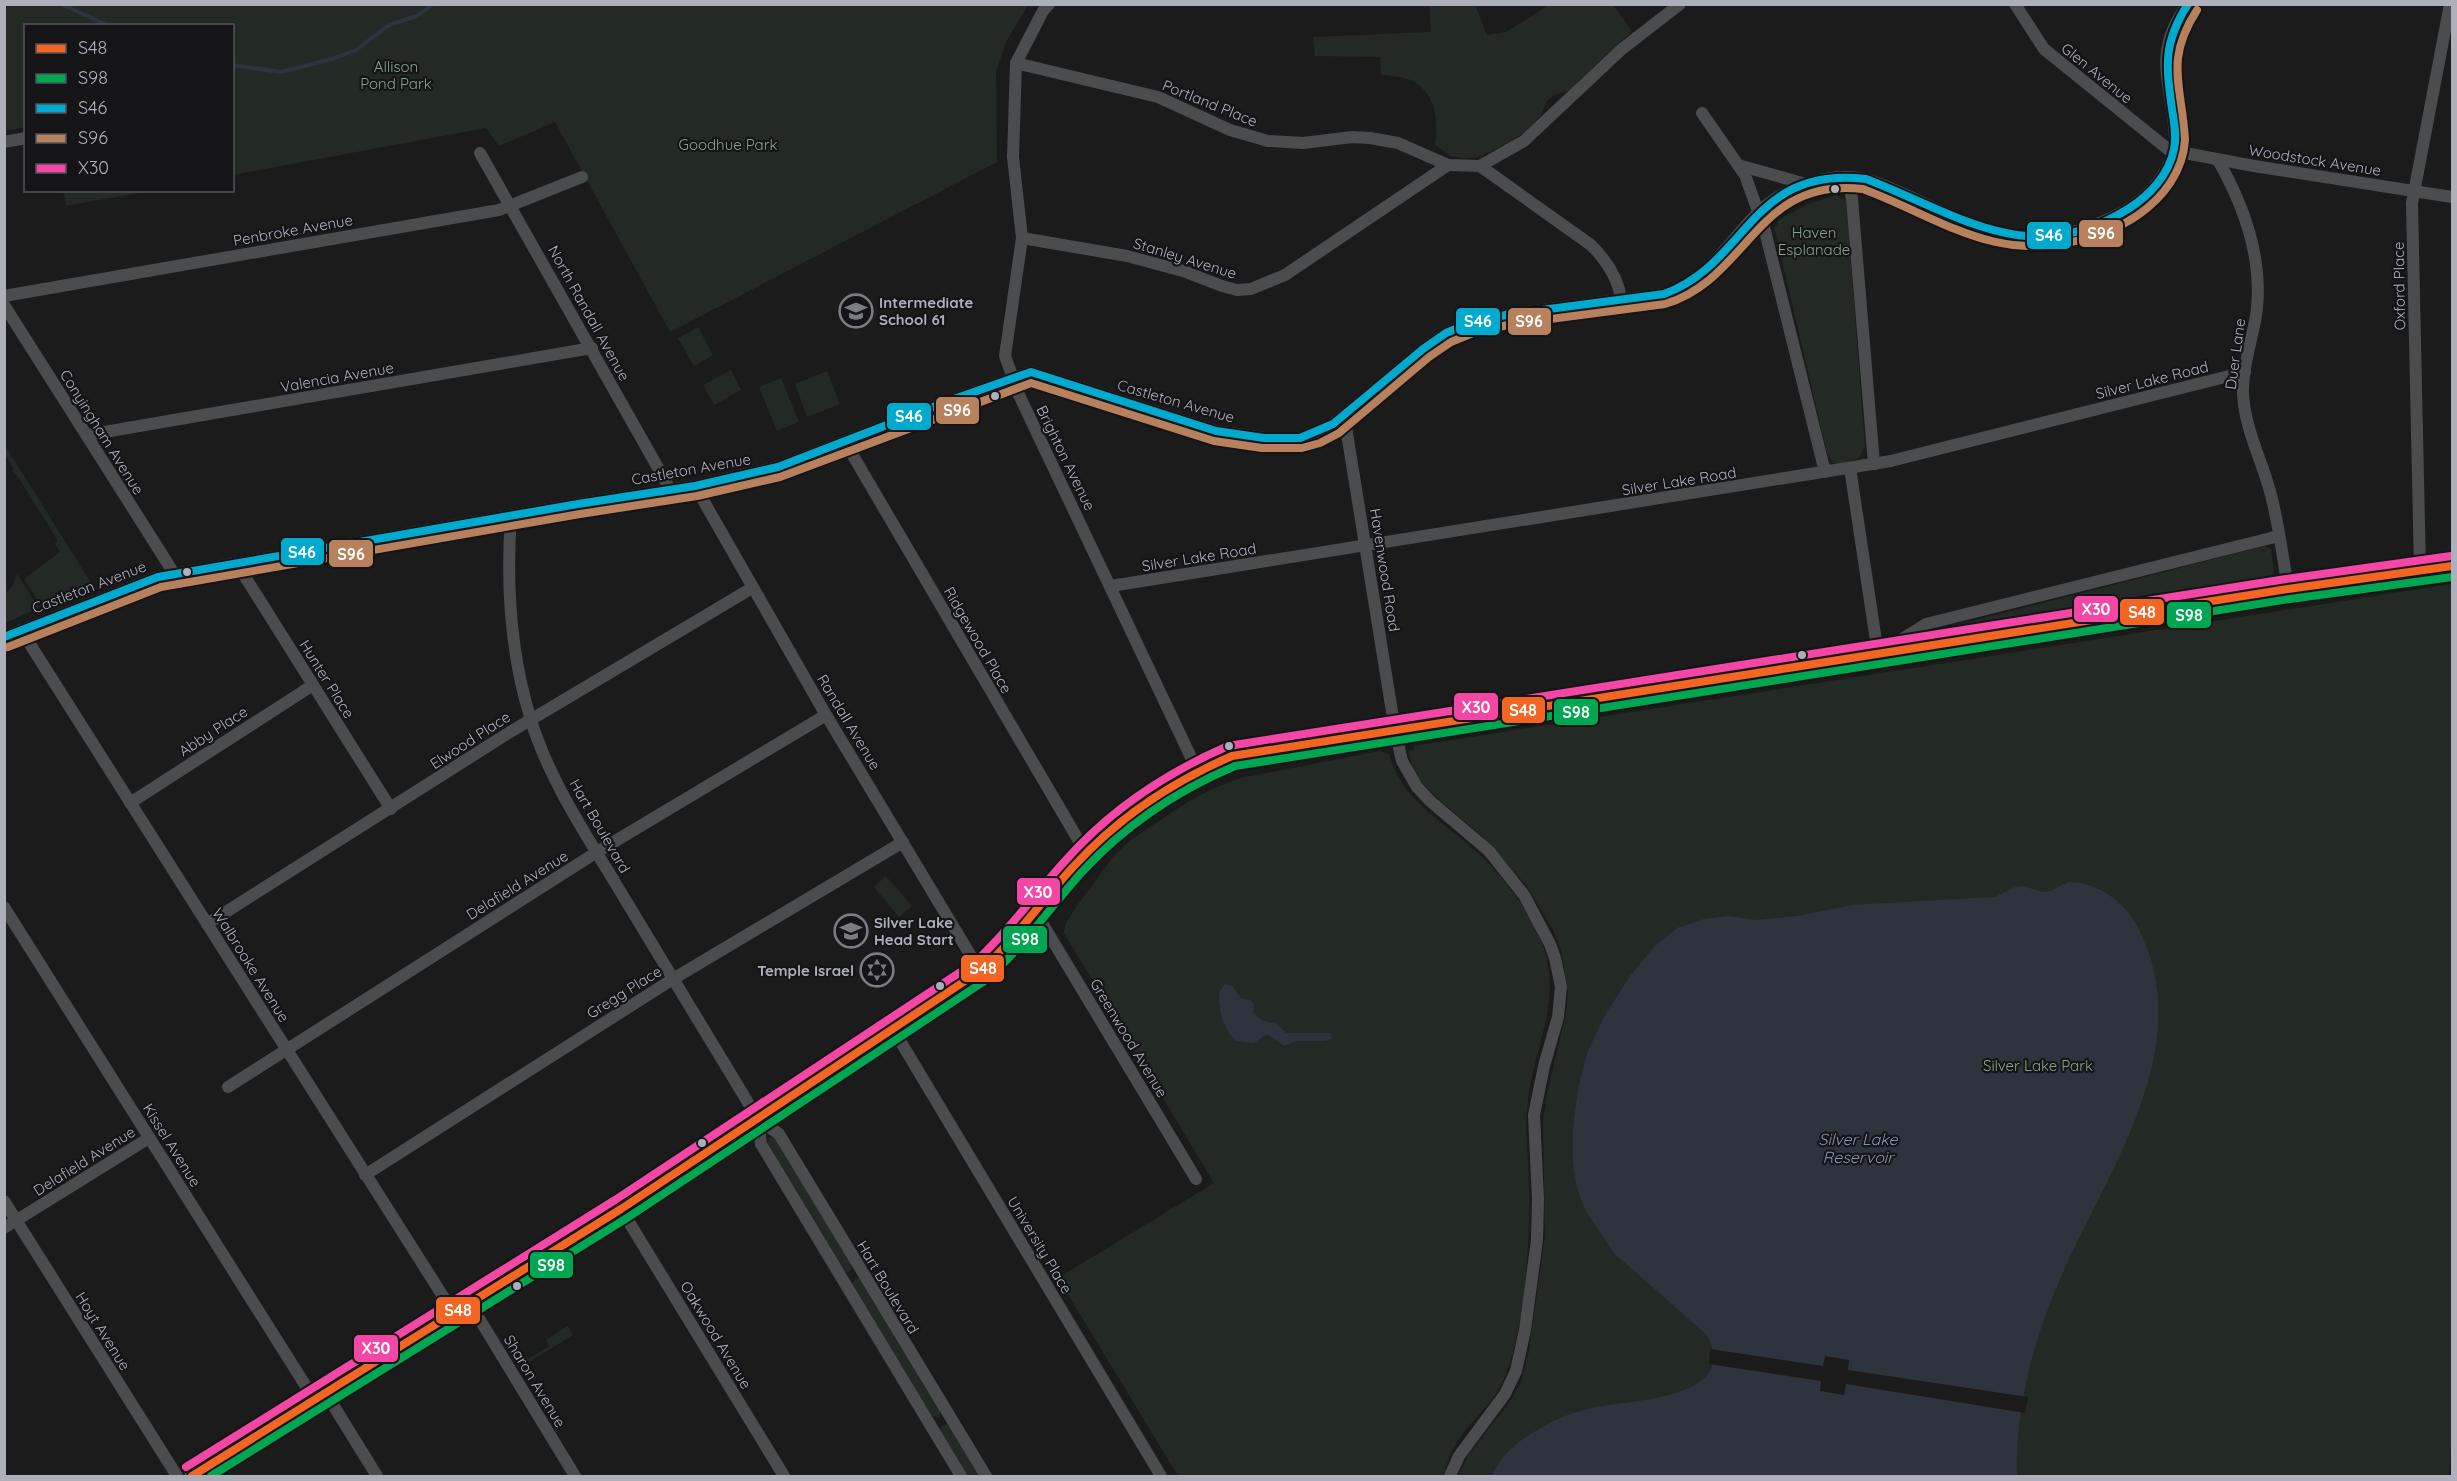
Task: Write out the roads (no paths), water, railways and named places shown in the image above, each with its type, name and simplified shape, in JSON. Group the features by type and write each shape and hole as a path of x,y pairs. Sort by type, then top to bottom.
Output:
{"main road":[{"path":"192,1476 621,1209 980,971 1015,939 1086,852 1144,805 1197,770 1232,756 2288,589 2452,566"}],"street":[{"name":"Brighton Avenue","path":"1050,4 1038,20 1016,63 1013,157 1022,238 1005,356 1012,378 1197,770"},
{"path":"1621,299 1615,278 1605,260 1591,245 1480,166 1524,141 1622,49 1680,4"},
{"name":"Glen Avenue","path":"2015,4 2044,50 2161,145 2173,152"},
{"path":"2173,152 2174,137 2166,82 2166,59 2171,32 2188,4"},
{"name":"Oxford Place","path":"2420,570 2414,191 2450,4"},
{"name":"Portland Place","path":"1016,63 1158,97 1230,130 1268,141 1303,142 1352,137 1370,138 1398,143 1448,165 1480,166"},
{"path":"1702,113 1738,165 1749,186 1758,212 1825,472"},
{"path":"4,142 24,138"},
{"name":"Woodstock Avenue","path":"2173,152 2452,197"},
{"name":"Castleton Avenue","path":"4,637 158,577 695,486 778,467 1030,372 1228,434 1290,439 1310,435 1326,429 1423,349 1462,326 1503,315 1664,294 1689,284 1717,259 1758,212 1782,195 1806,184 1823,179 1848,177 1870,180 1989,231 2015,238 2038,238 2083,229 2133,205 2158,180 2173,152"},
{"name":"North Randall Avenue","path":"480,153 670,489"},
{"name":"Duer Lane","path":"2218,159 2235,196 2255,254 2258,280 2257,307 2243,393 2247,425 2270,493 2288,589"},
{"name":"Stanley Avenue","path":"1022,238 1127,256 1183,271 1237,290 1251,289 1285,275 1448,165"},
{"path":"1738,165 1806,184"},
{"name":"Penbroke Avenue","path":"4,296 499,210 582,177"},
{"path":"1848,177 1853,210 1874,464"},
{"name":"Conyingham Avenue","path":"4,305 175,575"},
{"name":"Valencia Avenue","path":"87,435 592,348"},
{"name":"Silver Lake Road","path":"1111,586 1874,464 2245,372"},
{"name":"Havenwood Road","path":"1344,415 1402,761 1417,787 1430,801 1489,851 1524,895 1550,944 1561,987 1558,1017 1544,1066 1534,1115 1538,1199 1537,1240 1525,1330 1516,1371 1505,1394 1459,1456 1450,1476"},
{"name":"Ridgewood Place","path":"845,442 1086,852"},
{"path":"1850,468 1878,654 1926,624 2279,536"},
{"name":"Randall Avenue","path":"695,486 826,715 980,971"},
{"name":"Hart Boulevard","path":"511,516 509,621 530,720 559,786 758,1119 779,1134 986,1476"},
{"name":"Hunter Place","path":"237,564 391,809"},
{"name":"Elwood Place","path":"207,924 530,720 752,588"},
{"name":"Walbrooke Avenue","path":"21,630 446,1301 462,1310"},
{"name":"Abby Place","path":"130,803 313,685"},
{"name":"Delafield Avenue","path":"228,1086 597,852 826,715"},
{"name":"Gregg Place","path":"365,1175 673,979 903,842"},
{"name":"Kissel Avenue","path":"4,907 149,1138 320,1396 377,1476"},
{"name":"Greenwood Avenue","path":"1036,913 1196,1179"},
{"name":"University Place","path":"893,1029 1161,1476"},
{"name":"Hart Boulevard","path":"758,1119 761,1144 961,1476"},
{"name":"Delafield Avenue","path":"4,1228 149,1138"},
{"name":"Hoyt Avenue","path":"4,1201 177,1476"},
{"name":"Oakwood Avenue","path":"621,1209 784,1476"},
{"name":"Sharon Avenue","path":"462,1310 480,1320 575,1476"}],"water":[{"name":"Silver Lake Reservoir","path":"2068,882 2099,889 2117,901 2137,926 2154,972 2158,1019 2152,1066 2138,1113 2074,1248 2039,1335 2022,1406 2017,1476 1491,1476 1508,1451 1537,1430 1560,1418 1591,1408 1652,1399 1695,1385 1709,1373 1714,1357 1707,1335 1615,1254 1586,1212 1577,1188 1573,1163 1573,1129 1578,1088 1587,1053 1604,1017 1630,976 1654,947 1677,928 1704,919 1729,916 1756,920 1798,916 1852,905 1995,897 2015,887 2023,886 2042,892 2051,891"},
{"path":"1225,984 1232,986 1241,998 1252,1001 1253,1013 1262,1020 1277,1024 1286,1033 1330,1033 1332,1038 1326,1041 1296,1041 1284,1046 1267,1034 1254,1043 1236,1041 1228,1031 1221,1013 1219,993"}],"waterway":[{"path":"61,4 105,24"},
{"path":"234,65 281,72 332,59 356,50 389,25 417,16 433,4"}],"place":[{"name":"Intermediate School 61","path":"856,311"},
{"name":"Silver Lake Head Start","path":"851,931"},
{"name":"Temple Israel","path":"877,970"}],"park label":[{"name":"Allison Pond Park","path":"396,74"},
{"name":"Goodhue Park","path":"728,144"},
{"name":"Haven Esplanade","path":"1814,240"},
{"name":"Silver Lake Park","path":"2038,1065"}]}
